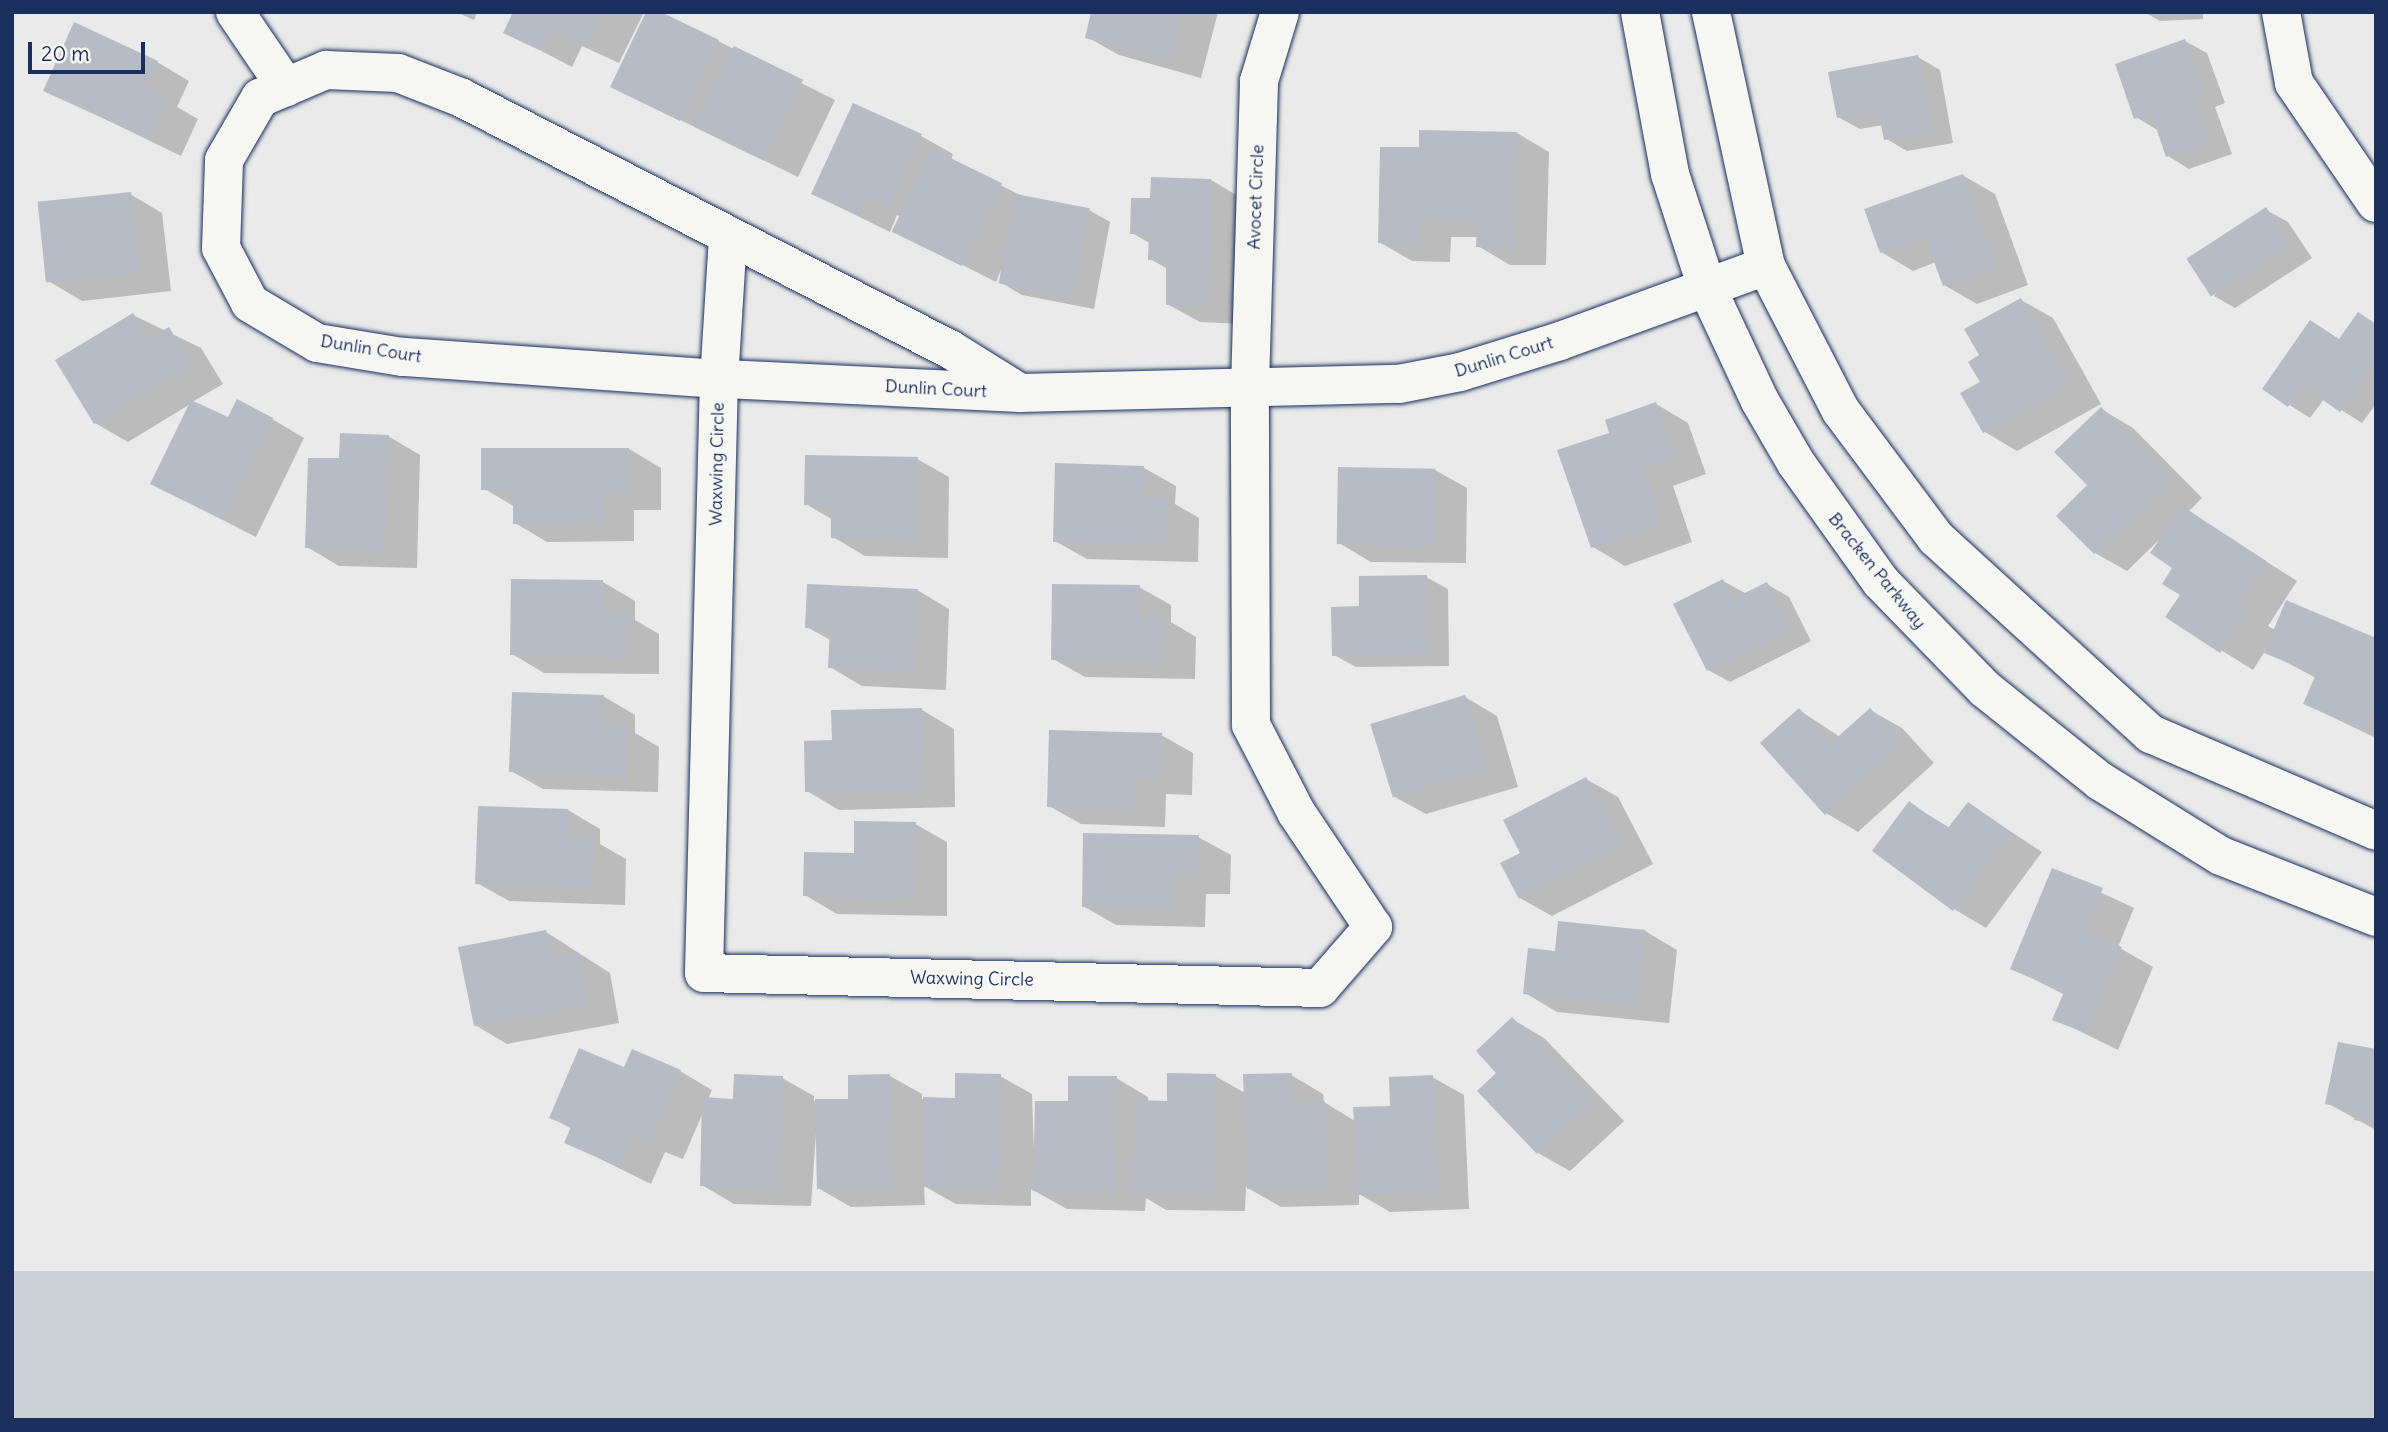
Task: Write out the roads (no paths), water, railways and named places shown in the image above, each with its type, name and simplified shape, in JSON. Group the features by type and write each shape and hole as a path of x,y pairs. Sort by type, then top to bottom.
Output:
{"street":[{"path":"235,12 286,87"},
{"name":"Avocet Circle","path":"1250,386 1259,82 1279,12"},
{"name":"Bracken Parkway","path":"1640,12 1670,174 1707,288 1760,401 1836,523 1889,591 1985,689 2041,738 2158,819 2256,872 2376,917"},
{"path":"1711,12 1766,266 1841,411 1936,538 2151,734 2376,831"},
{"path":"2281,12 2294,83 2376,203"},
{"name":"Dunlin Court","path":"1020,393 951,350 462,99 398,73 326,70 260,98 224,160 221,248 250,303 317,343 402,357 719,379 1020,393 1250,386 1315,389 1399,384 1460,372 1766,266"},
{"name":"Waxwing Circle","path":"728,237 719,379 704,973 1320,988 1373,927 1296,812 1251,724 1250,386"}]}
